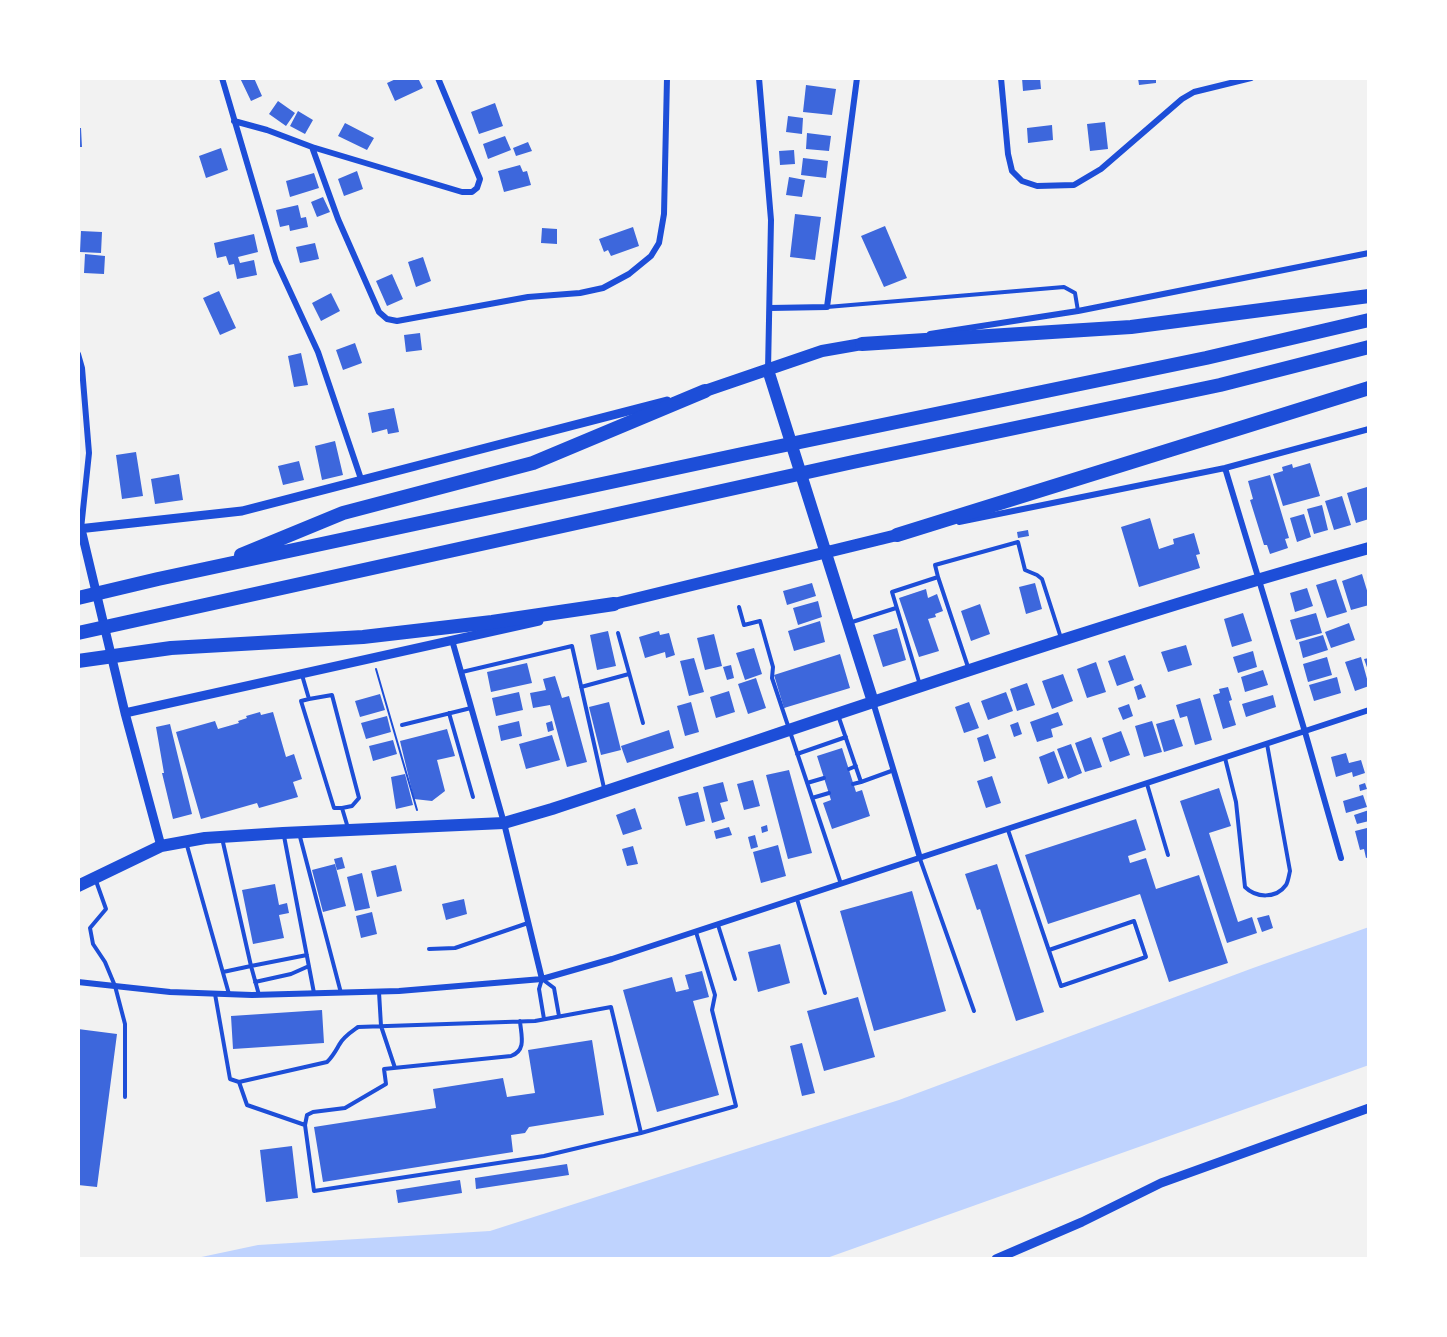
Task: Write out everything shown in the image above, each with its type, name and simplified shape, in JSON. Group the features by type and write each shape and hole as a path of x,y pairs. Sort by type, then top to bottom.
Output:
{"highway":[{"path":"862,344 1131,327 1369,296"},
{"path":"78,598 742,454 1194,361 1369,320"},
{"path":"78,633 854,462 1220,385 1369,347"},
{"path":"897,535 1369,388"},
{"path":"208,568 343,513 533,463 705,391"},
{"path":"78,661 171,648 363,637 492,622 614,604"}],"main road":[{"path":"705,391 822,351 862,344"},
{"path":"768,370 873,702"},
{"path":"614,604 897,535"},
{"path":"78,886 161,846 186,842 222,837 299,832 504,823 1259,578 1369,548"}],"street":[{"path":"222,78 276,261 318,352 361,479"},
{"path":"234,121 462,192 472,192 477,188 480,179 438,78"},
{"path":"312,147 338,219 379,312 387,319 397,321 528,297 580,293 603,288 629,274 651,256 659,243 664,214 667,78"},
{"path":"759,78 771,220 768,370"},
{"path":"770,308 827,308 857,78"},
{"path":"1001,78 1008,154 1012,171 1022,181 1037,186 1074,185 1101,169 1188,95 1251,78"},
{"path":"862,344 1078,311 1369,253"},
{"path":"78,354 82,368 89,453 79,529 161,846"},
{"path":"79,529 242,511 705,391"},
{"path":"897,535 1225,468 1369,429"},
{"path":"1225,468 1341,858"},
{"path":"125,713 614,604"},
{"path":"452,640 504,823 542,980"},
{"path":"873,702 920,858"},
{"path":"78,982 170,993 315,994 379,992 542,980 612,960 1369,710"},
{"path":"996,1259 1082,1222 1161,1183 1369,1108"}],"lane":[{"path":"827,308 1064,287 1076,293 1078,311"},
{"path":"970,671 935,565 1018,542 1025,570 1042,579 1062,641"},
{"path":"921,687 892,592 938,577"},
{"path":"739,607 744,625 760,621 773,667 772,678 842,884"},
{"path":"849,624 897,608"},
{"path":"618,633 643,723"},
{"path":"461,672 572,646 604,792"},
{"path":"302,674 309,699"},
{"path":"581,687 629,674"},
{"path":"332,694 359,798 352,806 334,808 301,701 309,699 332,694"},
{"path":"402,725 471,708"},
{"path":"449,713 473,797"},
{"path":"838,714 861,782"},
{"path":"797,754 846,737"},
{"path":"1226,758 1236,802 1245,887 1250,892 1265,896 1278,892 1287,884 1290,871 1267,744"},
{"path":"849,769 856,766"},
{"path":"854,784 894,770"},
{"path":"807,783 824,778"},
{"path":"1147,784 1168,855"},
{"path":"812,798 829,793"},
{"path":"342,808 348,831"},
{"path":"1008,830 1048,950 1061,986 1146,957 1134,921 1048,950"},
{"path":"299,832 341,993"},
{"path":"283,833 315,994"},
{"path":"222,837 259,994"},
{"path":"186,842 229,994"},
{"path":"920,858 974,1011"},
{"path":"94,878 106,909 90,928 93,944 105,962 115,986 125,1024 126,1097"},
{"path":"797,899 825,993"},
{"path":"429,949 455,948 528,923"},
{"path":"718,924 735,979"},
{"path":"520,1021 522,1047 518,1053 511,1056 384,1069 386,1084 345,1108 313,1112 307,1115 305,1125 314,1191 544,1156 641,1133 736,1106 712,1010 715,995 696,932"},
{"path":"223,972 307,955"},
{"path":"255,982 291,974 309,966"},
{"path":"544,1019 539,989 542,980 554,988 560,1016"},
{"path":"379,992 381,1026 395,1068"},
{"path":"215,994 230,1079 239,1082 327,1062 335,1054 339,1045 358,1027 520,1021 544,1019 611,1006 641,1133"},
{"path":"239,1082 247,1105 305,1125"}],"path":[{"path":"372,658 417,810"}],"water":[{"path":"1369,927 1369,1065 824,1259 192,1259 258,1245 490,1231 899,1100"}],"building":[{"path":"240,78 254,78 262,96 251,101"},
{"path":"398,78 418,78 423,88 395,101 387,83"},
{"path":"1022,78 1040,78 1041,89 1023,91"},
{"path":"1138,78 1156,78 1156,83 1139,85"},
{"path":"806,85 836,89 832,115 803,112"},
{"path":"278,101 295,113 286,126 269,114"},
{"path":"495,103 503,126 479,134 471,112"},
{"path":"298,111 313,120 305,134 290,126"},
{"path":"788,116 803,118 802,134 786,132"},
{"path":"1105,122 1108,149 1090,151 1087,124"},
{"path":"345,123 374,138 367,150 338,136"},
{"path":"1052,125 1053,140 1028,143 1027,128"},
{"path":"78,128 81,128 82,147 78,147"},
{"path":"807,133 831,136 829,151 806,149"},
{"path":"505,136 511,150 488,159 483,144"},
{"path":"528,142 532,151 516,156 513,148"},
{"path":"221,148 228,170 206,178 199,156"},
{"path":"794,150 795,164 780,165 779,151"},
{"path":"803,158 828,161 826,178 801,175"},
{"path":"520,165 523,172 527,171 531,185 504,192 498,171"},
{"path":"357,171 363,189 344,196 338,179"},
{"path":"314,173 319,188 290,197 286,181"},
{"path":"789,177 805,180 802,197 786,195"},
{"path":"323,197 330,212 317,217 311,202"},
{"path":"298,205 301,218 306,217 308,227 290,231 289,225 280,227 276,210"},
{"path":"795,214 821,217 815,260 790,257"},
{"path":"885,226 907,278 884,287 861,236"},
{"path":"633,227 639,246 611,256 608,250 604,252 599,239"},
{"path":"542,228 557,229 557,244 541,243"},
{"path":"81,231 102,232 101,253 80,252"},
{"path":"254,234 258,252 238,257 240,263 254,260 257,275 237,279 234,264 229,265 226,256 217,258 214,243"},
{"path":"315,243 319,259 300,263 296,247"},
{"path":"85,254 105,256 104,274 84,273"},
{"path":"423,257 431,281 416,287 408,262"},
{"path":"392,274 403,299 387,306 376,281"},
{"path":"219,291 236,328 220,335 203,298"},
{"path":"331,293 340,311 321,321 312,303"},
{"path":"420,333 422,350 406,352 404,335"},
{"path":"355,343 362,363 343,370 336,350"},
{"path":"301,353 308,385 294,387 288,356"},
{"path":"394,408 399,432 388,434 387,429 372,433 368,413"},
{"path":"335,441 343,475 322,480 315,446"},
{"path":"136,452 143,496 122,499 116,455"},
{"path":"299,461 304,480 283,485 278,466"},
{"path":"1310,463 1320,496 1283,506 1273,474 1283,471 1282,467 1292,464 1293,468"},
{"path":"179,474 183,500 155,504 151,479"},
{"path":"1270,475 1289,538 1285,539 1288,548 1270,554 1267,545 1264,545 1250,500 1253,499 1248,481"},
{"path":"1367,487 1369,519 1356,523 1347,493"},
{"path":"1342,496 1351,525 1334,530 1325,501"},
{"path":"1322,505 1328,530 1314,534 1307,509"},
{"path":"1304,514 1311,537 1297,542 1290,518"},
{"path":"1150,518 1159,549 1174,544 1173,539 1194,533 1200,554 1196,555 1200,568 1139,587 1121,527"},
{"path":"1028,530 1029,536 1018,538 1017,532"},
{"path":"1362,574 1369,605 1351,610 1342,581"},
{"path":"1336,579 1347,612 1327,618 1316,585"},
{"path":"812,583 816,596 787,605 783,591"},
{"path":"1035,583 1042,609 1026,614 1019,587"},
{"path":"1307,588 1313,606 1295,612 1290,593"},
{"path":"926,589 928,598 937,594 943,611 935,614 936,617 928,619 939,651 919,657 899,598"},
{"path":"818,601 822,617 798,625 793,608"},
{"path":"980,604 990,634 971,641 961,611"},
{"path":"1243,613 1252,641 1232,647 1224,619"},
{"path":"1316,613 1322,633 1296,640 1290,620"},
{"path":"820,621 825,642 794,651 788,631"},
{"path":"1349,623 1355,640 1331,648 1325,632"},
{"path":"897,628 906,660 883,667 873,635"},
{"path":"608,631 616,666 597,670 590,635"},
{"path":"659,631 660,635 669,633 675,655 666,658 665,652 645,658 639,637"},
{"path":"714,634 722,666 705,670 697,638"},
{"path":"1323,635 1328,650 1303,658 1299,642"},
{"path":"1186,645 1192,665 1168,672 1161,652"},
{"path":"754,648 762,674 745,680 736,653"},
{"path":"1253,651 1257,667 1238,673 1233,657"},
{"path":"840,654 850,688 784,708 774,675"},
{"path":"1125,655 1134,680 1117,686 1108,661"},
{"path":"1327,657 1332,675 1308,682 1303,664"},
{"path":"1361,657 1369,686 1355,691 1345,662"},
{"path":"694,658 704,692 689,696 680,661"},
{"path":"1369,658 1369,673 1364,659"},
{"path":"1096,662 1106,692 1087,698 1077,669"},
{"path":"527,663 532,683 491,692 487,672"},
{"path":"731,665 734,678 727,680 723,667"},
{"path":"1263,670 1268,685 1245,692 1241,677"},
{"path":"1063,674 1073,701 1052,709 1042,681"},
{"path":"555,676 562,698 569,696 587,762 567,767 550,705 533,708 530,693 546,690 543,679"},
{"path":"1337,677 1341,693 1314,701 1309,685"},
{"path":"756,678 766,708 748,714 738,684"},
{"path":"1027,683 1035,705 1017,711 1010,689"},
{"path":"1141,684 1146,697 1138,700 1134,687"},
{"path":"1228,687 1232,700 1229,701 1236,725 1223,729 1213,695 1220,693 1219,689"},
{"path":"729,691 735,712 716,718 710,697"},
{"path":"519,692 523,710 496,716 492,698"},
{"path":"1006,692 1013,711 988,720 981,701"},
{"path":"380,694 385,710 360,717 355,701"},
{"path":"1273,695 1276,707 1246,717 1242,704"},
{"path":"1200,698 1212,740 1195,745 1187,716 1180,718 1176,705"},
{"path":"609,702 621,750 601,755 589,707"},
{"path":"691,702 699,732 685,736 677,706"},
{"path":"969,702 979,728 964,733 955,707"},
{"path":"1129,704 1133,716 1123,720 1118,708"},
{"path":"260,712 261,715 273,712 286,757 294,754 302,779 293,782 298,797 259,808 257,803 201,819 176,732 215,721 218,729 239,723 238,721 247,718 246,716"},
{"path":"1058,712 1063,725 1051,729 1053,737 1037,742 1030,722"},
{"path":"387,716 391,732 366,739 361,723"},
{"path":"1174,719 1183,746 1164,752 1156,724"},
{"path":"519,721 522,736 501,741 498,726"},
{"path":"552,721 554,730 548,732 546,723"},
{"path":"1152,721 1162,752 1144,757 1135,726"},
{"path":"1018,722 1022,734 1014,737 1010,725"},
{"path":"170,724 192,814 173,819 162,773 164,773 156,727"},
{"path":"447,729 455,756 437,760 445,791 432,801 414,799 400,741"},
{"path":"669,730 674,748 627,763 621,746"},
{"path":"1121,731 1130,755 1110,762 1102,738"},
{"path":"988,734 996,758 984,762 977,738"},
{"path":"552,735 560,760 526,769 519,744"},
{"path":"1091,737 1102,767 1085,772 1075,743"},
{"path":"393,740 397,754 373,761 369,746"},
{"path":"1071,744 1082,773 1068,779 1057,749"},
{"path":"842,748 856,792 862,790 870,816 832,829 823,803 831,800 817,756"},
{"path":"1054,751 1064,778 1048,784 1039,757"},
{"path":"1346,753 1349,763 1361,760 1365,773 1353,777 1352,772 1336,777 1331,757"},
{"path":"789,770 812,853 788,859 766,775"},
{"path":"405,774 413,805 396,809 391,777"},
{"path":"992,776 1001,803 986,808 977,781"},
{"path":"753,780 760,806 744,810 737,784"},
{"path":"723,782 728,801 720,803 725,819 712,823 703,787"},
{"path":"1365,783 1367,789 1360,791 1359,785"},
{"path":"1219,788 1231,826 1209,833 1238,922 1252,917 1257,933 1227,943 1180,801"},
{"path":"698,792 705,821 686,826 678,797"},
{"path":"1363,795 1367,807 1346,813 1343,801"},
{"path":"635,808 642,829 623,835 616,815"},
{"path":"1369,810 1369,821 1357,824 1354,815"},
{"path":"1136,819 1146,850 1128,856 1130,863 1146,858 1156,889 1199,875 1228,963 1169,982 1140,894 1048,924 1025,855"},
{"path":"767,825 768,831 762,833 761,827"},
{"path":"729,827 732,835 716,839 714,831"},
{"path":"1367,828 1369,857 1366,858 1364,849 1360,850 1355,831"},
{"path":"755,835 758,847 751,849 748,837"},
{"path":"778,845 786,876 761,883 753,852"},
{"path":"633,846 638,864 627,866 622,849"},
{"path":"342,857 345,868 337,870 334,859"},
{"path":"335,864 346,906 323,912 312,870"},
{"path":"997,864 1044,1012 1016,1021 980,909 977,910 965,874"},
{"path":"396,865 402,891 377,897 371,871"},
{"path":"362,873 370,908 355,911 347,877"},
{"path":"275,884 279,905 287,903 289,913 279,915 284,938 253,944 242,890"},
{"path":"912,891 946,1011 874,1031 840,911"},
{"path":"464,899 467,914 446,920 442,904"},
{"path":"372,912 377,934 361,938 356,916"},
{"path":"1269,915 1273,928 1262,932 1257,918"},
{"path":"780,944 790,983 758,992 748,952"},
{"path":"702,971 709,997 693,1001 719,1095 657,1112 623,990 672,977 676,992 689,989 685,975"},
{"path":"858,997 875,1057 824,1071 807,1011"},
{"path":"322,1010 324,1043 233,1049 231,1016"},
{"path":"78,1029 117,1034 97,1187 78,1185"},
{"path":"592,1040 604,1115 529,1127 525,1133 511,1135 513,1152 323,1182 314,1127 436,1108 433,1089 503,1078 507,1097 535,1093 528,1050"},
{"path":"802,1043 815,1093 802,1096 790,1046"},
{"path":"292,1146 298,1198 266,1202 260,1150"},
{"path":"567,1164 569,1175 476,1189 475,1178"},
{"path":"460,1180 462,1193 398,1203 396,1190"}]}
